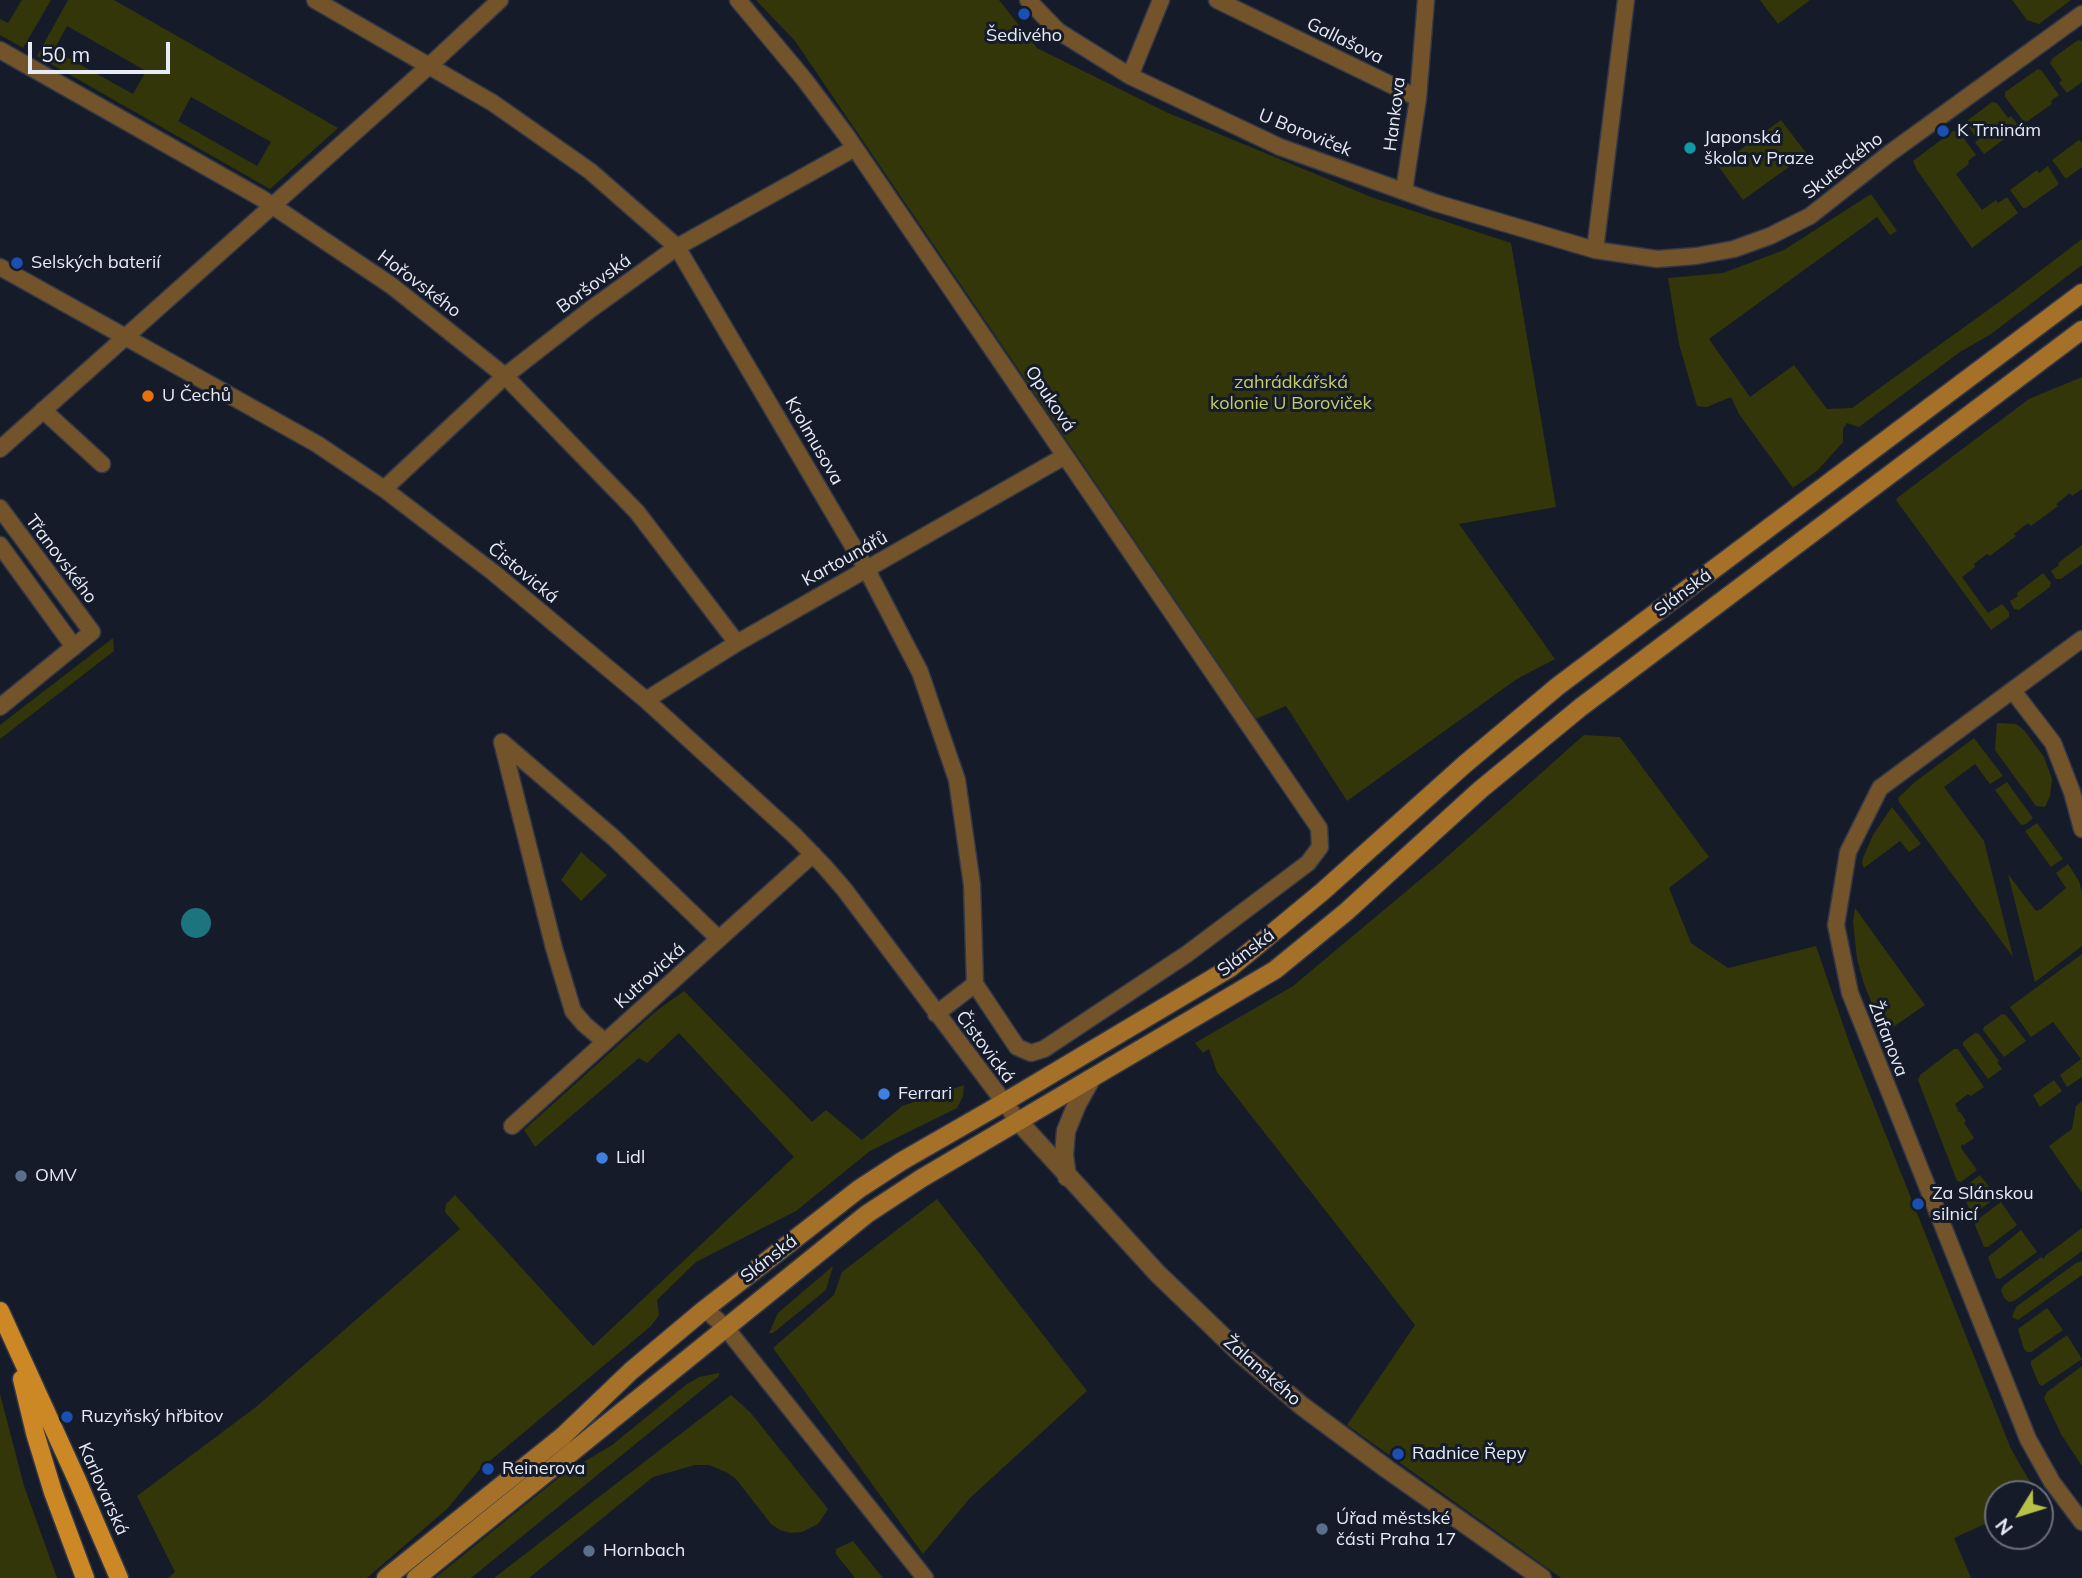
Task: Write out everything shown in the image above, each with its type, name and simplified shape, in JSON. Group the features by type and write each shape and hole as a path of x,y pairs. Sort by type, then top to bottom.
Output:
{"main road":[{"name":"Slánská","path":"386,1578 564,1436 631,1371 705,1309 880,1174 1230,968 1322,892 1465,764 1558,686 2082,293"},
{"name":"Slánská","path":"416,1578 867,1214 922,1178 1275,970 1346,912 1480,790 1581,707 2082,330"},
{"name":"Karlovarská","path":"0,1311 78,1480 119,1578"},
{"name":"Karlovarská","path":"13,1342 35,1433 53,1492 85,1578"}],"street":[{"name":"Krolmusova","path":"315,0 493,103 590,171 677,247 867,570 920,672 957,780 972,885 975,984"},
{"path":"0,449 500,0"},
{"name":"Opuková","path":"738,0 804,79 855,148 1319,828"},
{"name":"U Boroviček","path":"1028,0 1058,31 1130,76 1280,146 1404,191 1595,250"},
{"path":"1130,76 1161,0"},
{"name":"Gallašova","path":"1217,0 1418,98"},
{"name":"Hankova","path":"1404,191 1418,98 1426,0"},
{"path":"1595,250 1626,0"},
{"name":"Skuteckého","path":"1595,250 1657,259 1696,256 1734,249 1770,236 1810,216 1890,153 2082,14"},
{"name":"Hořovského","path":"0,50 273,206 392,286 506,376 637,512 737,643"},
{"name":"Boršovská","path":"384,489 506,376 591,309 677,247 855,148"},
{"name":"Čistovická","path":"0,267 317,444 384,489 494,573 646,700 813,854 844,889 1019,1122"},
{"path":"43,410 102,464"},
{"name":"Kartounářů","path":"646,700 737,643 1065,456"},
{"name":"Třanovského","path":"0,508 92,632 74,647"},
{"path":"0,545 74,647 0,707"},
{"name":"Žufanova","path":"2082,639 1880,788 1848,852 1836,925 1850,993 2028,1439 2052,1482 2082,1522"},
{"path":"2012,691 2053,743 2072,792 2082,829"},
{"path":"605,1042 573,1011 554,948 502,742 614,838 719,939"},
{"name":"Slánská","path":"975,984 1017,1047 1031,1053 1044,1049 1187,954 1308,863 1320,847 1319,828"},
{"name":"Kutrovická","path":"512,1126 813,854"},
{"name":"Čistovická","path":"936,1014 975,984"},
{"path":"1067,1177 1064,1155 1066,1131 1091,1079"},
{"name":"Žalanského","path":"1019,1122 1177,1294 1241,1354 1292,1397 1387,1469 1542,1578"},
{"path":"705,1309 726,1328 925,1578"}],"green space":[{"path":"22,0 51,0 23,48 0,35 0,19 8,23"},
{"path":"68,0 114,0 338,128 270,189 37,56","holes":["67,26 146,71 133,94 54,50","191,97 271,142 257,166 178,121"]},
{"name":"zahrádkářská kolonie U Boroviček","path":"756,0 999,0 1037,48 1166,112 1371,197 1511,243 1556,507 1459,524 1555,659 1517,679 1347,801 1286,706 1256,719 795,41"},
{"path":"1760,0 1810,0 1778,24"},
{"path":"2012,0 2071,0 2039,24 2027,20"},
{"path":"2078,40 2082,41 2082,82 2067,93 2050,63"},
{"path":"2038,69 2059,95 2051,101 2052,104 2025,123 2005,97 2005,92"},
{"path":"1992,102 1997,103 2008,118 2011,116 2018,125 2009,131 2011,134 1984,154 1967,125 1968,120"},
{"path":"1781,120 1807,154 1743,200 1718,166"},
{"path":"1953,131 1959,132 1976,155 1956,174 1982,210 1996,200 1998,203 2007,197 2018,213 1972,248 1913,161"},
{"path":"2079,140 2082,142 2082,167 2065,178 2052,160"},
{"path":"2048,166 2059,184 2023,208 2010,190 2037,170 2039,173"},
{"path":"1871,194 1897,231 1890,235 1877,217 1709,339 1750,397 1794,365 1827,409 1852,408 2082,239 2082,265 1991,334 1960,352 1859,427 1847,423 1843,429 1843,442 1818,470 1793,488 1739,414 1731,397 1707,407 1697,406 1679,344 1668,278 1723,273 1784,250"},
{"path":"2082,377 2082,489 2072,496 2070,493 2056,504 2058,506 2031,526 2028,523 1990,556 1987,554 1974,564 1975,567 1962,577 1988,613 2002,604 2009,612 2009,617 1991,630 1896,500 2029,399"},
{"path":"2082,545 2082,564 2061,579 2056,579 2051,571"},
{"path":"2043,573 2051,583 2050,587 2019,610 2014,609 2010,601"},
{"path":"113,638 114,651 0,739 0,725"},
{"path":"1997,723 2016,724 2024,730 2044,757 2052,779 2050,796 2045,807 2036,806 1995,750"},
{"path":"1584,735 1620,737 1709,857 1669,888 1691,943 1728,968 1816,946 1850,1045 2011,1449 2029,1480 1984,1480 1984,1524 1954,1538 1971,1578 1561,1578 1347,1425 1415,1325 1217,1072 1209,1049 1203,1053 1195,1043 1293,986 1440,863"},
{"path":"1974,738 2003,776 1990,784 1975,764 1944,787 1984,841 2013,957 1898,798"},
{"path":"2007,782 2033,818 2026,824 2021,825 1995,790"},
{"path":"1892,807 1921,844 1909,852 1900,841 1864,868 1863,858 1873,835"},
{"path":"2037,823 2063,859 2051,867 2025,831"},
{"path":"581,852 607,875 581,901 561,880"},
{"path":"2068,864 2079,881 2082,892 2082,946 2035,982 2008,874 2036,911 2066,888 2056,873"},
{"path":"1855,908 1925,1005 1886,1032 1883,1031 1864,984 1857,959 1853,921"},
{"path":"2082,954 2082,1077 2067,1087 2060,1075 2081,1059 2053,1022 2031,1037 2010,1007"},
{"path":"684,991 812,1122 826,1110 862,1140 902,1106 964,1085 963,1096 957,1108 870,1151 796,1211 696,1262 657,1300 659,1315 651,1326 479,1470 448,1508 367,1578 168,1578 175,1572 137,1496 256,1407 460,1229 445,1212 446,1204 455,1195 593,1346 794,1157 679,1033 647,1063 639,1058 535,1147 524,1130 655,1012"},
{"path":"2002,1014 2006,1015 2026,1041 2004,1057 1983,1030"},
{"path":"1975,1033 1979,1034 2002,1069 1988,1079 1963,1045 1963,1042"},
{"path":"1954,1049 1958,1049 1984,1087 1955,1104 1974,1138 1962,1144 1961,1148 1977,1170 1961,1182 1957,1181 1918,1080 1920,1075"},
{"path":"2054,1080 2062,1091 2040,1107 2033,1095"},
{"path":"2082,1101 2082,1193 2049,1146 2072,1129 2076,1106"},
{"path":"1980,1175 1997,1197 1974,1214 1971,1213 1962,1192 1963,1188"},
{"path":"937,1199 1087,1391 970,1498 923,1554 773,1348 834,1295 842,1272"},
{"path":"2001,1202 2017,1225 1988,1247 1984,1247 1975,1225 1977,1220"},
{"path":"2082,1228 2082,1251 2014,1301 2009,1302 2004,1298 2001,1290 2004,1285 2041,1257 2044,1259"},
{"path":"2021,1230 2037,1252 2000,1279 1996,1278 1988,1257"},
{"path":"2082,1261 2082,1275 2018,1320 2012,1317 2016,1307"},
{"path":"833,1266 826,1290 773,1333 769,1333 778,1313"},
{"path":"2047,1308 2063,1330 2027,1352 2018,1329"},
{"path":"2067,1335 2082,1359 2042,1386 2031,1361"},
{"path":"2082,1366 2082,1466 2061,1434 2044,1398 2047,1392"},
{"path":"719,1373 719,1376 471,1578 435,1578 562,1475 612,1445 687,1384 699,1377"},
{"path":"0,1394 24,1486 57,1578 0,1578"},
{"path":"731,1395 750,1412 828,1509 818,1524 802,1532 780,1530 771,1524 736,1479 709,1465 695,1465 653,1477 529,1578 494,1578"},
{"path":"853,1541 883,1578 855,1578 836,1554 836,1549"}],"shaded area":[{"path":"196,908 206,913 211,923 206,933 196,938 186,933 181,923 186,913"}],"place":[{"name":"Šedivého","path":"1024,14"},
{"name":"K Trninám","path":"1943,131"},
{"name":"Japonská škola v Praze","path":"1690,148"},
{"name":"Selských baterií","path":"17,263"},
{"name":"U Čechů","path":"148,396"},
{"name":"Ferrari","path":"884,1094"},
{"name":"Lidl","path":"602,1158"},
{"name":"OMV","path":"21,1176"},
{"name":"Za Slánskou silnicí","path":"1918,1204"},
{"name":"Ruzyňský hřbitov","path":"67,1417"},
{"name":"Radnice Řepy","path":"1398,1454"},
{"name":"Reinerova","path":"488,1469"},
{"name":"Úřad městské části Praha 17","path":"1322,1529"},
{"name":"Hornbach","path":"589,1551"}]}
